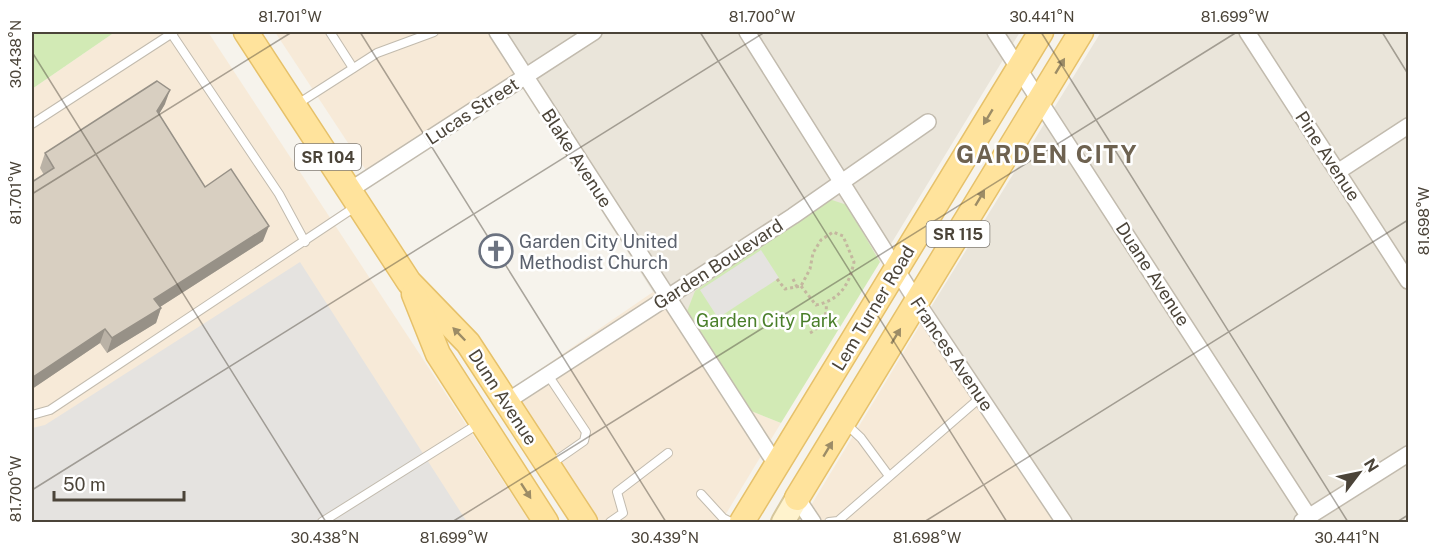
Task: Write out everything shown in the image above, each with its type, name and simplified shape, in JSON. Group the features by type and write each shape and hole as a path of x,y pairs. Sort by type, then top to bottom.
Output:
{"main road":[{"name":"Dunn Avenue","path":"246,32 409,282 438,354 546,522"},
{"name":"Lem Turner Road","path":"742,522 1041,32"},
{"name":"Lem Turner Road","path":"783,522 1081,32"},
{"name":"Dunn Avenue","path":"409,282 468,343 585,522"}],"street":[{"name":"Blake Avenue","path":"496,32 777,466"},
{"name":"Lucas Street","path":"354,197 525,76 594,32"},
{"name":"Frances Avenue","path":"747,32 917,302 1064,522"},
{"name":"Duane Avenue","path":"995,32 1305,520"},
{"name":"Pine Avenue","path":"1247,32 1408,281"},
{"name":"Garden Boulevard","path":"506,402 842,182 928,122"},
{"path":"1339,171 1408,126"},
{"path":"1305,520 1408,454"},
{"path":"797,498 813,522"}],"lane":[{"path":"32,124 172,32 279,194 305,242"},
{"path":"330,32 353,68"},
{"path":"294,106 377,53 434,32"},
{"path":"32,415 50,410 305,242 354,197"},
{"path":"548,375 586,432 584,441 548,466"},
{"path":"829,522 838,521 981,396"},
{"path":"322,522 481,421"},
{"path":"844,422 861,438 889,476"},
{"path":"610,522 623,513 617,492 668,453"},
{"path":"701,494 723,518 731,522"}],"path":[{"path":"777,279 786,289 799,286 810,269 813,253 821,240 833,232 843,236 854,262 851,278 844,290 826,303 816,305 799,286 793,279"},
{"path":"810,333 822,323 826,303"},
{"path":"822,323 831,329"}],"shaded area":[{"path":"115,32 208,32 530,522 32,522 32,89"},
{"path":"275,32 488,32 522,86 375,184"},
{"path":"488,32 1020,32 880,262 847,205 686,314 653,292"},
{"path":"1101,32 1408,32 1408,522 1073,522 931,307"},
{"path":"761,250 779,278 718,318 700,290"},
{"path":"300,262 467,522 32,522 32,428 45,425"},
{"path":"653,292 686,314 751,411 781,423 721,522 597,522 510,390"},
{"path":"931,307 1073,522 801,522"}],"green space":[{"path":"32,32 115,32 32,89"},
{"name":"Garden City Park","path":"829,199 847,205 880,262 781,423 751,411 686,314 695,291"}],"building":[{"path":"157,81 170,90 157,111 205,187 231,169 269,226 154,299 161,308 112,338 105,329 33,377 32,182 54,168 45,153"}],"place":[{"name":"Garden City United Methodist Church","path":"496,251"}],"district":[{"name":"GARDEN CITY","path":"1047,154"}]}
